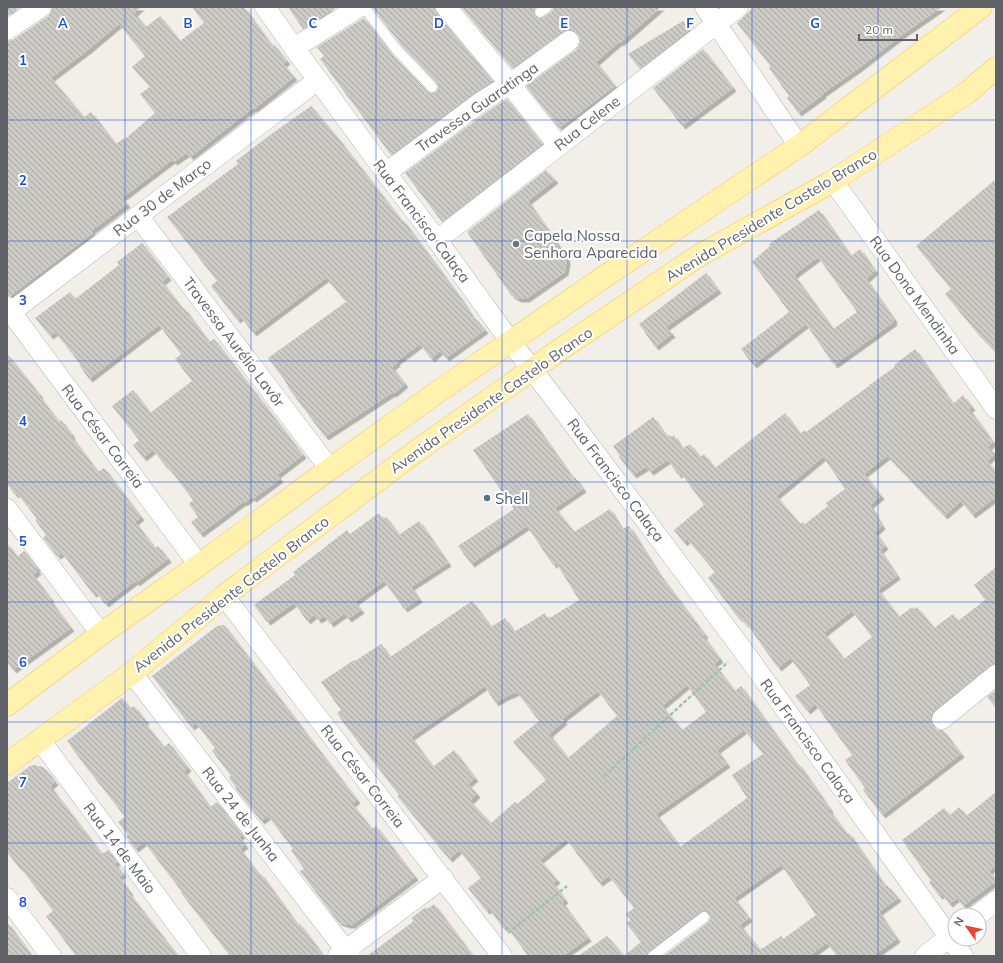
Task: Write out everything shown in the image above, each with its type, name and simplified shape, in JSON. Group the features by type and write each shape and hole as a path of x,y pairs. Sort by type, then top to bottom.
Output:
{"main road":[{"path":"8,702 438,391 799,146 981,7"},
{"name":"Avenida Presidente Castelo Branco","path":"7,764 132,673 224,596 411,455 700,255 833,181 968,92 996,68"}],"street":[{"path":"7,30 41,7"},
{"name":"Rua Francisco Calaça","path":"265,7 510,341 742,649 947,928"},
{"path":"294,48 358,7"},
{"path":"446,7 558,145"},
{"path":"705,7 799,146"},
{"name":"Rua Celene","path":"437,240 738,7"},
{"name":"Travessa Guaratinga","path":"386,173 481,102 510,84 569,41"},
{"name":"Rua 30 de Março","path":"8,311 138,216 318,80"},
{"name":"Rua Dona Mendinha","path":"833,181 996,408"},
{"name":"Travessa Aurélio Lavôr","path":"138,216 330,469"},
{"name":"Rua César Correia","path":"8,311 199,565"},
{"path":"7,509 101,634"},
{"name":"Rua César Correia","path":"224,596 498,950"},
{"name":"Rua 24 de Junha","path":"132,673 345,954"},
{"path":"942,719 996,676"},
{"name":"Rua 14 de Maio","path":"40,740 201,956"},
{"path":"345,954 443,878"},
{"path":"7,898 51,956"},
{"path":"987,908 996,901"},
{"path":"925,956 947,939"},
{"name":"Rua Francisco Calaça","path":"958,947 963,956"}],"lane":[{"path":"364,7 396,49 432,87"},
{"path":"653,956 704,918"}],"path":[{"path":"604,776 742,649"},
{"path":"498,950 567,886"}],"building":[{"path":"7,7 20,7 7,16"},
{"path":"52,7 141,7 134,13 146,27 160,16 180,41 204,23 192,7 244,7 272,46 274,45 287,61 283,64 294,77 190,157 187,153 174,162 172,160 122,198 127,204 91,231 93,233 10,296 7,296 7,41 13,40 47,17 51,12","holes":["119,24 145,56 132,67 150,87 140,94 155,113 125,139 124,138 116,144 91,112 84,117 51,78"]},
{"path":"288,7 337,7 303,29"},
{"path":"372,7 435,7 437,14 493,81 474,93 391,155 320,59 324,56 317,47 364,18 391,53 427,91 431,93 436,92 438,88 437,83 401,45"},
{"path":"461,7 536,7 534,12 535,15 537,18 540,18 551,12 553,7 661,7 596,62 615,86 559,128 526,86 576,50 579,46 580,40 578,34 574,31 568,30 563,32 512,68"},
{"path":"754,7 942,7 903,34 798,113 787,98 789,96 769,68 771,67 737,23"},
{"path":"683,21 689,30 640,69 628,54"},
{"path":"703,49 733,88 682,126 653,88"},
{"path":"507,99 542,144 442,222 405,173 487,112"},
{"path":"311,106 402,221 403,220 460,297 474,319 475,318 485,330 446,358 440,351 431,359 420,344 396,362 397,363 392,367 405,384 393,394 392,393 325,437 268,358 346,302 326,278 253,333 241,317 237,320 211,286 217,281 167,217 238,164 236,161"},
{"name":"Capela Nossa Senhora Aparecida","path":"546,170 555,180 528,201 566,256 567,262 565,272 526,299 518,299 511,295 467,232"},
{"path":"996,179 996,353 945,294 951,289 916,246"},
{"path":"819,210 851,256 860,249 875,271 866,279 894,319 894,322 834,365 806,324 753,365 741,349 789,312 752,262 770,246 769,244","holes":["818,257 857,312 833,329 794,275"]},
{"path":"142,243 168,277 162,282 183,309 184,308 209,342 214,339 303,455 277,475 280,479 253,499 251,497 244,503 243,502 200,534 191,522 198,517 189,504 193,500 153,450 143,458 133,445 139,440 112,406 133,390 150,413 192,381 175,359 181,354 159,325 89,379 79,365 81,365 55,332 50,336 35,318 70,292 75,299 119,265 117,262"},
{"path":"706,273 718,290 666,327 672,334 655,347 639,324"},
{"path":"915,349 953,404 963,395 972,407 969,409 993,442 988,447 995,454 987,461 996,472 996,497 972,515 961,501 944,516 887,456 864,474 881,496 870,505 882,526 875,532 885,546 880,550 897,576 878,590 899,617 912,607 914,609 917,607 934,628 953,614 958,621 985,600 974,585 996,567 996,664 989,666 935,710 931,715 933,726 938,730 943,730 961,754 882,815 863,790 865,788 845,760 852,755 815,704 807,711 795,696 810,685 790,658 778,668 746,623 745,624 740,618 739,619 708,578 715,572 687,539 684,543 674,530 704,505 681,473 678,475 668,460 650,472 646,467 633,475 619,457 620,456 613,446 653,417 667,437 669,435 671,437 674,435 682,449 690,444 700,457 704,454 715,468 785,413 800,434 805,430 806,432 895,367 894,365","holes":["823,457 845,489 826,503 828,506 805,524 803,522 800,524 776,496","852,611 872,637 844,659 824,633"]},
{"path":"7,354 40,395 39,396 59,422 61,420 98,472 104,468 141,517 135,522 155,548 158,546 168,559 136,583 135,581 105,604 96,592 93,594 62,553 57,556 43,538 46,535 35,520 37,519 17,493 15,495 7,484"},
{"path":"528,414 573,478 575,477 583,489 555,508 574,532 610,509 622,529 629,526 658,572 705,635 703,636 720,659 714,664 735,691 741,686 797,764 798,763 830,809 829,810 847,834 849,833 885,886 887,885 898,898 879,912 897,939 873,956 837,956 827,943 809,956 664,956 708,922 710,919 709,913 704,911 700,912 649,951 647,956 624,956 641,942 626,923 631,920 626,914 634,908 609,876 599,883 566,839 540,860 557,880 553,883 565,900 562,902 588,938 563,956 528,956 506,926 503,928 489,909 486,911 468,888 481,878 459,850 449,859 397,796 399,795 337,713 341,710 321,682 381,644 390,657 472,601 491,627 505,618 514,632 545,613 548,619 579,600 556,563 553,565 527,526 471,564 458,546 514,509 473,450","holes":["687,685 706,712 682,730 662,706","485,686 495,703 517,692 539,721 513,742 546,780 517,804 515,802 491,823 470,801 477,794 468,784 475,778 454,750 433,767 411,737","598,691 617,716 568,758 549,734 564,721 562,719","744,730 763,754 732,775 747,798 680,847 656,814 727,764 717,750","781,865 816,915 783,939 781,936 760,950 740,925 749,918 734,898"]},
{"path":"379,513 383,519 386,517 399,535 419,521 448,563 411,587 419,599 404,609 384,581 355,602 361,610 348,619 344,614 330,624 325,616 318,620 314,615 307,621 294,603 267,622 254,605 295,575 293,572 347,530 350,534"},
{"path":"7,543 17,557 24,551 37,568 36,569 38,571 33,575 71,628 13,670 7,662"},
{"path":"224,625 357,800 352,804 372,829 376,826 415,877 352,925 338,922 300,871 304,869 291,850 293,849 268,816 261,821 235,788 236,787 229,778 231,776 212,751 215,748 196,723 191,727 152,676 217,626"},
{"path":"996,690 996,708 987,697"},
{"path":"122,698 131,708 134,706 146,721 144,722 164,747 169,743 188,768 184,771 210,807 217,802 242,835 239,837 245,845 240,849 258,873 261,874 298,925 299,923 324,956 230,956 144,842 135,849 126,836 128,835 118,822 125,817 67,741"},
{"path":"34,765 43,767 47,771 55,782 50,786 102,854 108,850 117,862 115,864 123,874 119,877 130,892 129,893 178,956 76,956 46,916 53,911 21,868 20,869 7,852 7,783 30,766"},
{"path":"996,792 996,865 989,871 996,881 963,906 957,898 949,904 942,894 939,896 929,882 931,881 902,840 944,808 950,815 959,807 966,816"},
{"path":"434,904 473,956 367,956 414,921 411,918 426,907 427,909"},
{"path":"7,922 32,956 7,956"},
{"path":"607,936 624,956 578,956"}],"place":[{"name":"Capela Nossa Senhora Aparecida","path":"516,244"},
{"name":"Shell","path":"487,498"}]}
